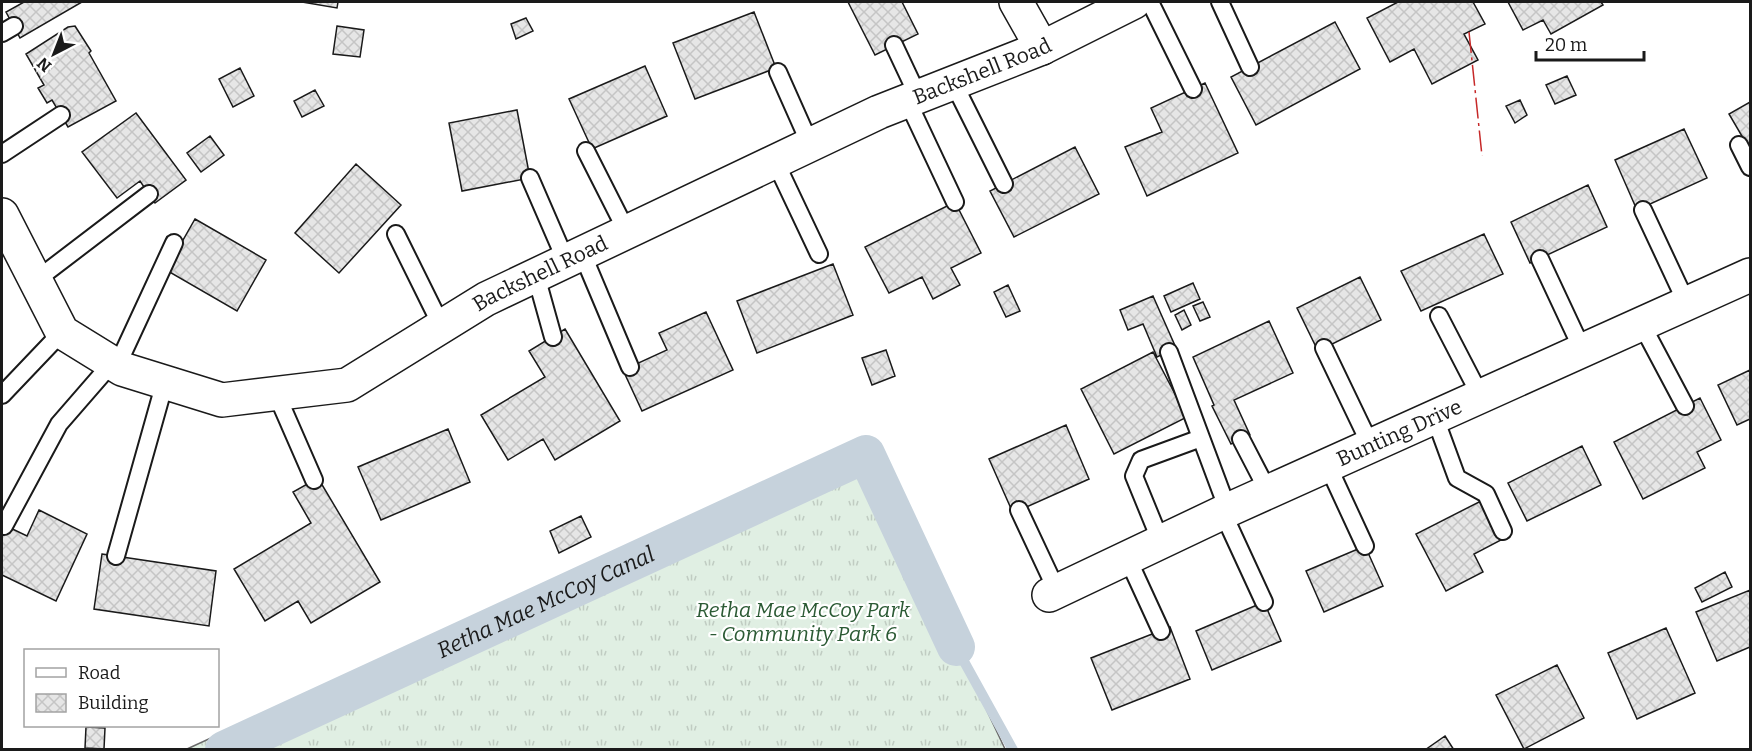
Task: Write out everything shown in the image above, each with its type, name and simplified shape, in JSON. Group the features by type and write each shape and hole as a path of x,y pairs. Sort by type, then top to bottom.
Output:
{"street":[{"path":"1016,2 1042,48"},
{"name":"Backshell Road","path":"62,332 114,364 222,400 347,385 486,299 879,112 1042,48 1134,2"},
{"path":"2,215 62,332"},
{"name":"Bunting Drive","path":"1053,593 1127,557 1750,275"}],"lane":[{"path":"1150,2 1193,89"},
{"path":"1220,2 1250,67"},
{"path":"894,45 955,202"},
{"path":"778,72 810,144"},
{"path":"953,82 1004,184"},
{"path":"2,154 61,115"},
{"path":"1739,145 1750,167"},
{"path":"586,151 627,232"},
{"path":"775,161 819,254"},
{"path":"530,178 574,257 630,367"},
{"path":"35,281 149,194"},
{"path":"1643,210 1687,304"},
{"path":"396,234 442,327"},
{"path":"4,526 59,424 114,364 174,243"},
{"path":"1540,259 1583,351"},
{"path":"536,276 553,337"},
{"path":"1439,316 1480,397"},
{"path":"1642,324 1685,406"},
{"path":"2,395 62,332"},
{"path":"1324,348 1371,446"},
{"path":"1169,352 1226,512 1264,602"},
{"path":"116,556 165,382"},
{"path":"276,393 314,480"},
{"path":"1435,418 1457,478 1486,494 1503,531"},
{"path":"1161,542 1134,476 1141,460 1201,438"},
{"path":"1241,439 1269,493"},
{"path":"1328,466 1365,546"},
{"path":"1019,510 1053,593"},
{"path":"1127,557 1161,631"}],"green space":[{"name":"Retha Mae McCoy Park - Community Park 6","path":"859,440 1005,749 187,749"}],"building":[{"path":"24,2 82,2 20,38 6,12"},
{"path":"302,2 338,2 337,8"},
{"path":"848,2 902,2 918,34 875,55"},
{"path":"1398,2 1473,2 1485,24 1464,34 1478,60 1432,84 1414,49 1390,62 1367,18"},
{"path":"1508,2 1601,2 1603,5 1551,34 1543,20 1523,30"},
{"path":"754,12 776,68 695,99 673,43"},
{"path":"526,18 533,31 516,39 511,24"},
{"path":"1335,22 1360,69 1256,125 1231,77"},
{"path":"75,26 91,51 89,53 116,101 68,127 52,100 47,103 38,88 44,85 26,54 68,27"},
{"path":"337,26 364,30 360,57 333,54"},
{"path":"645,66 667,116 592,149 569,99"},
{"path":"240,68 254,96 233,107 219,79"},
{"path":"1567,76 1576,95 1555,104 1546,85"},
{"path":"1205,83 1238,153 1147,196 1125,147 1162,132 1151,108"},
{"path":"315,90 324,106 302,117 294,101"},
{"path":"1520,100 1527,115 1515,123 1506,106"},
{"path":"1750,102 1750,150 1729,114"},
{"path":"517,110 530,178 462,191 449,123"},
{"path":"136,113 186,180 155,203 140,181 117,198 82,152"},
{"path":"1684,129 1707,178 1637,210 1615,160"},
{"path":"210,136 224,155 201,172 187,153"},
{"path":"1075,147 1099,194 1014,237 990,191"},
{"path":"356,164 401,205 339,273 295,233"},
{"path":"1588,185 1607,227 1530,263 1511,222"},
{"path":"955,202 981,253 951,268 960,285 933,299 922,277 889,293 865,247"},
{"path":"195,219 266,260 237,311 166,270"},
{"path":"1484,234 1503,274 1421,311 1401,271"},
{"path":"833,264 853,315 757,353 737,301"},
{"path":"1360,277 1381,320 1318,351 1297,308"},
{"path":"1193,283 1200,299 1171,312 1164,296"},
{"path":"1008,285 1020,311 1006,317 994,292"},
{"path":"1153,296 1176,348 1157,357 1143,324 1128,330 1120,310"},
{"path":"1203,302 1210,317 1200,321 1193,306"},
{"path":"1184,310 1191,325 1182,330 1175,315"},
{"path":"706,312 733,370 642,411 623,370 667,350 659,333"},
{"path":"1269,321 1293,373 1234,400 1250,435 1231,444 1212,406 1214,405 1193,357"},
{"path":"565,329 620,421 555,460 543,439 508,460 481,415 545,377 529,351"},
{"path":"886,350 895,376 872,385 862,358"},
{"path":"1153,352 1187,417 1114,454 1081,389"},
{"path":"1750,370 1750,419 1737,425 1718,385"},
{"path":"1700,398 1721,440 1697,452 1705,468 1643,499 1614,442"},
{"path":"1066,425 1089,479 1013,513 989,459"},
{"path":"448,429 470,482 381,520 358,467"},
{"path":"1582,446 1601,485 1527,521 1508,483"},
{"path":"318,478 380,582 311,623 298,601 265,621 234,569 311,523 293,492"},
{"path":"1481,501 1501,540 1474,554 1483,572 1446,591 1416,534"},
{"path":"39,510 87,534 56,601 2,575 2,524 27,536"},
{"path":"581,516 591,537 559,553 550,531"},
{"path":"1365,546 1383,586 1324,612 1306,571"},
{"path":"102,554 216,571 209,626 94,609"},
{"path":"1725,572 1732,587 1702,602 1695,588"},
{"path":"1750,590 1750,647 1717,661 1696,612"},
{"path":"1264,602 1281,641 1212,670 1196,631"},
{"path":"1170,627 1190,679 1112,710 1091,658"},
{"path":"1666,628 1695,693 1637,719 1608,653"},
{"path":"1557,665 1584,718 1524,749 1496,695"},
{"path":"86,727 105,728 104,749 85,748"},
{"path":"1445,736 1454,750 1425,750"}],"waterway":[{"name":"Retha Mae McCoy Canal","path":"224,750 866,454 956,647"},
{"path":"956,647 1013,750"}],"power":[{"path":"1469,32 1482,156"}]}
